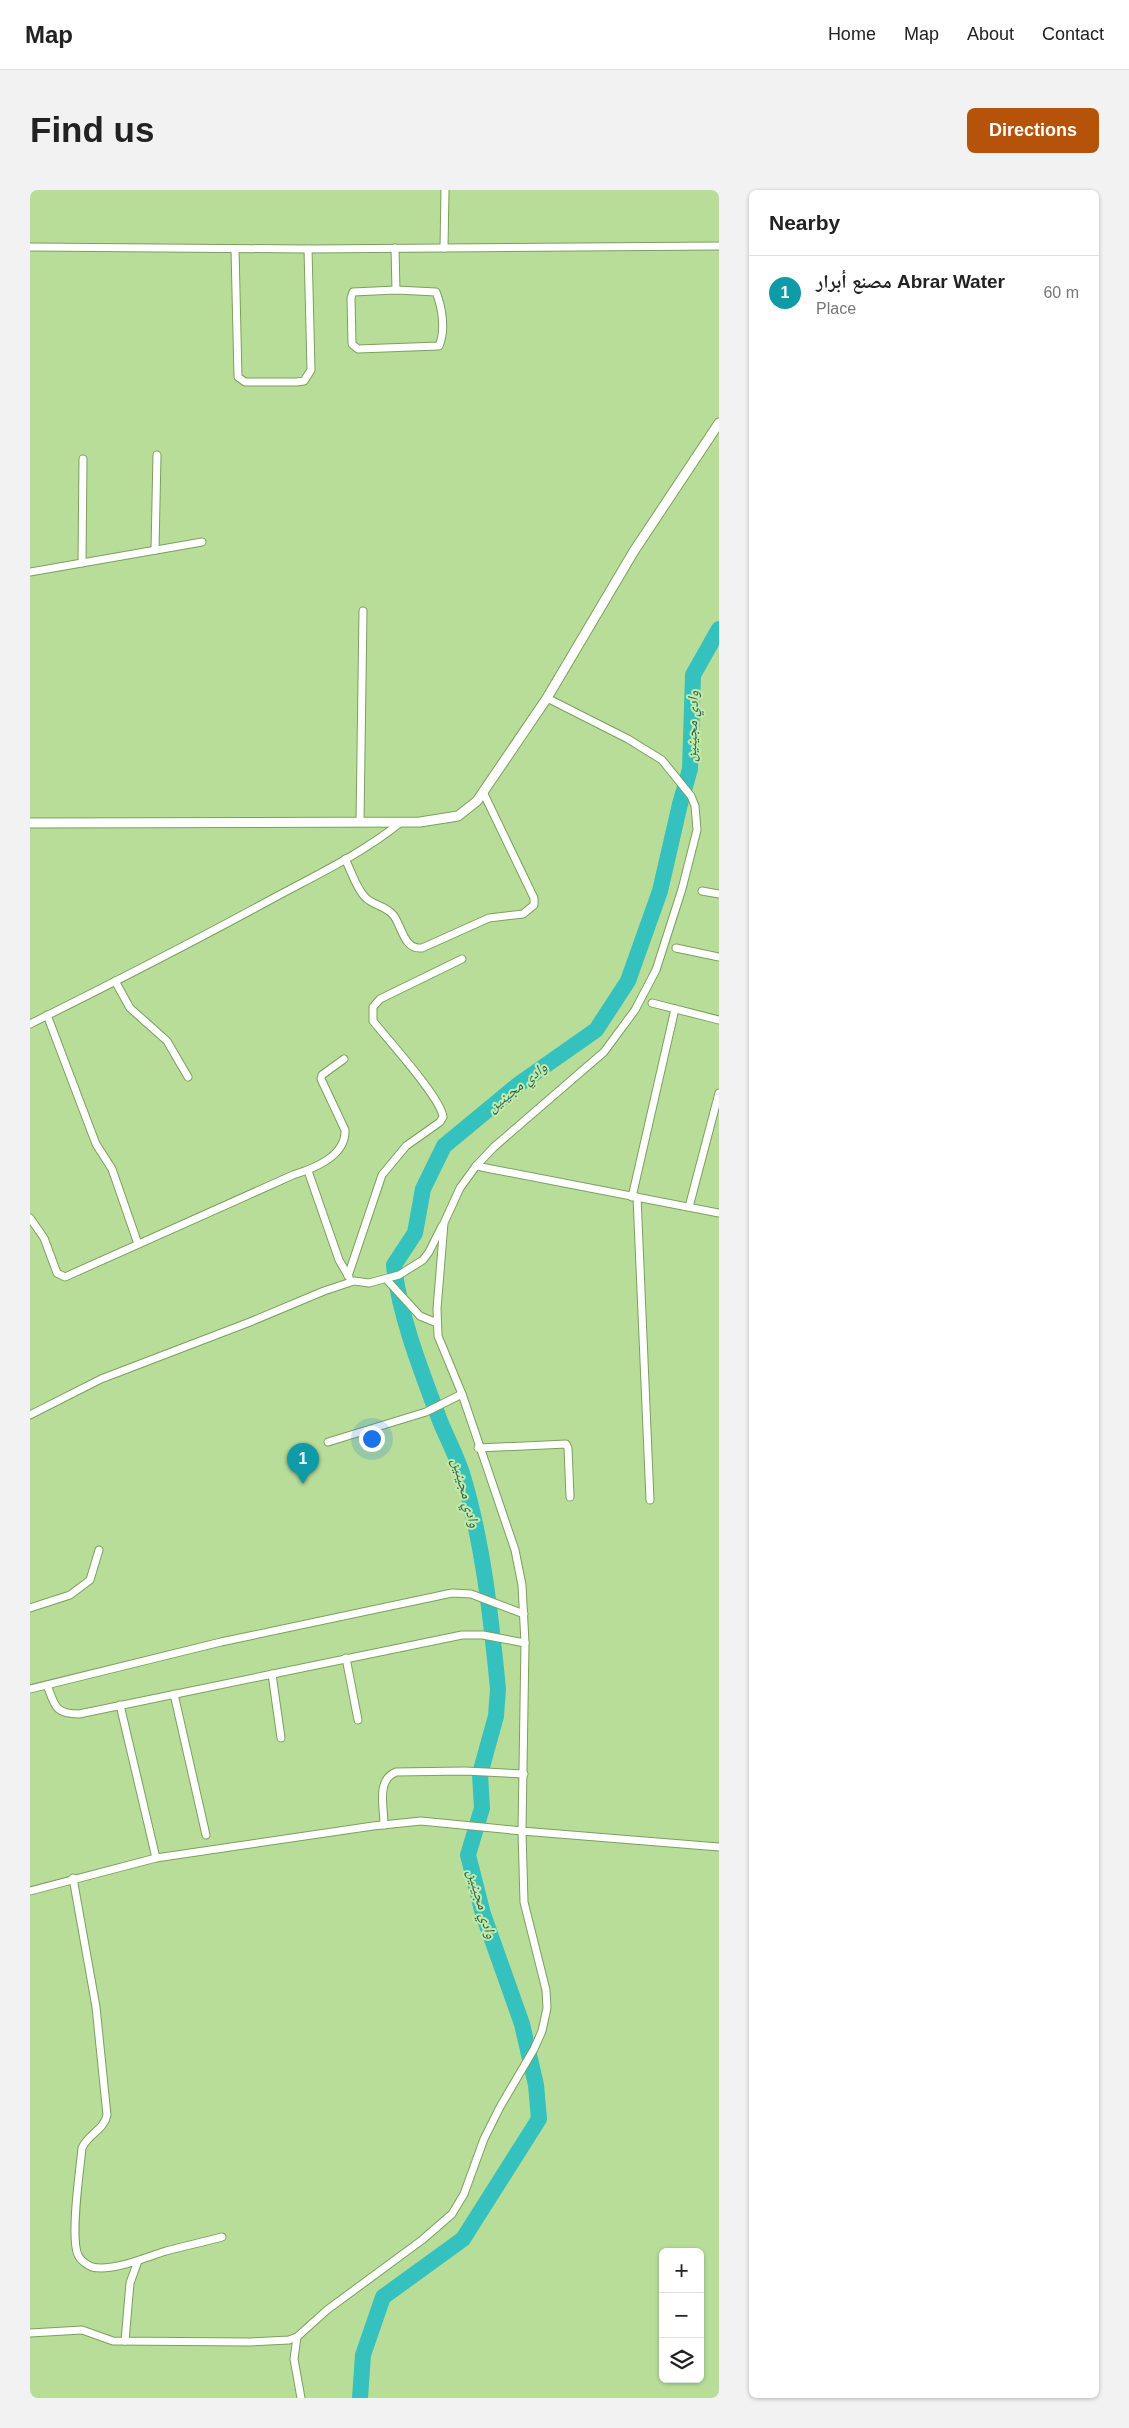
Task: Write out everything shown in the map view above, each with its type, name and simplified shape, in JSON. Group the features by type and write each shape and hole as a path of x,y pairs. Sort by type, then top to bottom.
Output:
{"street":[{"path":"444,248 445,190"},
{"path":"30,247 308,249 719,246"},
{"path":"395,248 396,290"},
{"path":"235,249 238,377 245,382 304,381 312,370 308,249"},
{"path":"396,290 436,292 442,307 441,340 439,346 358,349 352,344 351,298 353,292 396,290"},
{"path":"30,823 436,822 458,816 469,809 483,792 547,698 634,551 719,423"},
{"path":"155,550 157,455"},
{"path":"82,563 83,459"},
{"path":"30,572 202,542"},
{"path":"360,822 363,611"},
{"path":"30,1415 101,1379 250,1322 351,1279 369,1283 387,1280 412,1269 429,1252 460,1188 476,1166 494,1147 604,1052 643,997 653,977 695,840 697,817 690,796 673,773 648,750 547,698"},
{"path":"345,859 364,896 385,906 394,916 410,946 415,949 422,948 489,918 522,914 534,904 534,898 483,792"},
{"path":"30,1024 345,859 382,838 401,822"},
{"path":"702,891 719,894"},
{"path":"676,948 719,957"},
{"path":"351,1279 382,1174 406,1146 440,1122 443,1117 443,1112 429,1092 373,1021 373,1007 380,999 462,959"},
{"path":"115,981 130,1008 167,1041 188,1077"},
{"path":"652,1003 719,1020"},
{"path":"650,1500 635,1197 675,1009"},
{"path":"47,1016 96,1144 112,1169 138,1244"},
{"path":"30,1218 44,1238 60,1276 65,1278 138,1244 308,1171 342,1148 345,1138 344,1130 321,1079 322,1075 344,1059"},
{"path":"689,1207 719,1093"},
{"path":"476,1166 719,1213"},
{"path":"308,1171 339,1260 351,1279"},
{"path":"30,2333 82,2330 113,2341 250,2342 281,2341 297,2337 327,2310 422,2240 452,2214 464,2194 484,2139 500,2106 522,2071 542,2031 547,2008 546,1990 524,1902 522,1831 525,1643 522,1585 515,1550 478,1448 462,1394 438,1336 437,1323 444,1222"},
{"path":"387,1280 420,1316 437,1323"},
{"path":"328,1442 426,1412 462,1394"},
{"path":"478,1448 566,1444 568,1448 570,1498"},
{"path":"30,1608 70,1595 90,1580 99,1550"},
{"path":"30,1690 212,1644 452,1593 471,1594 524,1614"},
{"path":"47,1685 57,1709 65,1714 79,1714 462,1634 483,1635 525,1643"},
{"path":"346,1658 358,1720"},
{"path":"272,1674 281,1738"},
{"path":"174,1694 206,1835"},
{"path":"120,1705 156,1858"},
{"path":"384,1825 382,1784 389,1774 405,1771 465,1771 524,1774"},
{"path":"30,1891 73,1878 156,1858 421,1821 486,1829 719,1847"},
{"path":"73,1878 96,2007 107,2115 103,2125 86,2140 82,2148 76,2245 78,2255 92,2267 138,2261 166,2251 222,2237"},
{"path":"125,2341 130,2282 138,2261"},
{"path":"297,2337 294,2359 301,2398"}],"waterway":[{"name":"وادي مجينين","path":"360,2398 363,2355 383,2297 463,2239 539,2119 536,2085 522,2024 483,1914 468,1855 482,1808 480,1774 496,1716 498,1689 481,1553 462,1473 433,1403 406,1324 394,1265 415,1233 423,1189 444,1146 519,1084 596,1030 628,981 660,891 690,769 693,675 719,629"}],"place":[{"name":"مصنع أبرار Abrar Water","path":"303,1484"}]}
